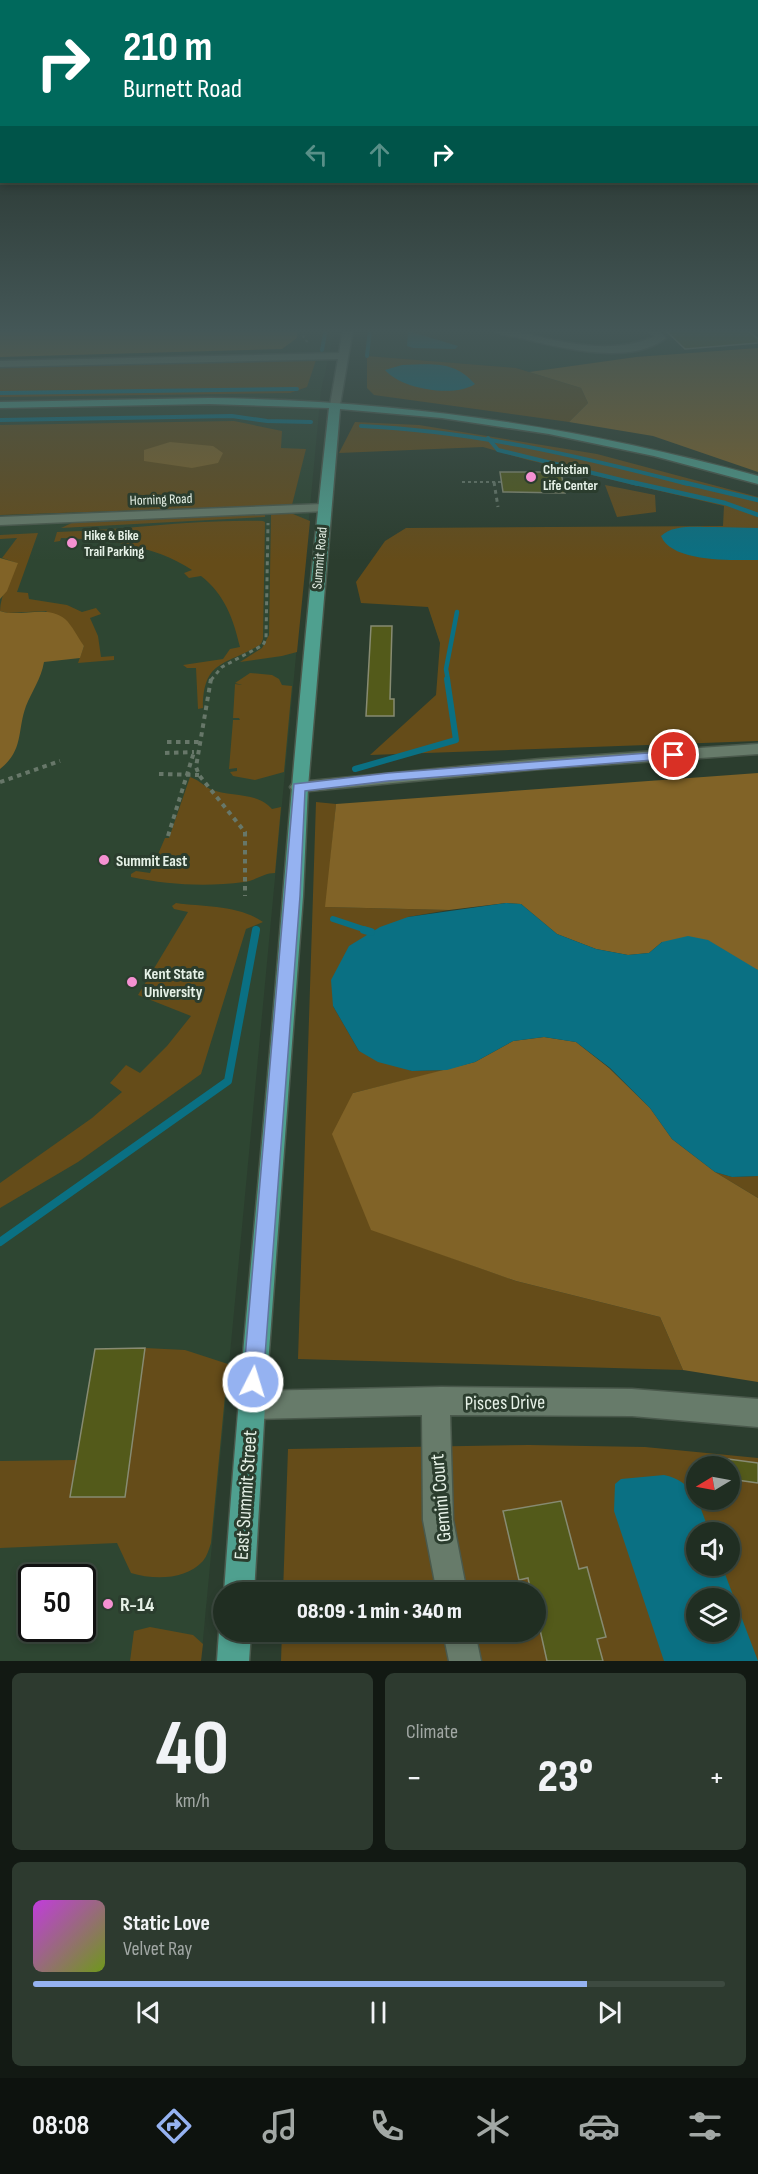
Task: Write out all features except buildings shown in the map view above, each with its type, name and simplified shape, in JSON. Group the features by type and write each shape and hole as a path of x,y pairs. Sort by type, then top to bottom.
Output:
{"main road":[{"name":"Summit Road","path":"299,787 323,508 335,407"},
{"path":"352,407 545,429 619,444 758,480"},
{"name":"East Summit Street","path":"239,1582 293,896 299,787"},
{"path":"233,1661 234,1642"}],"street":[{"name":"Horning Road","path":"0,521 323,508"},
{"path":"299,787 540,764 758,749"},
{"name":"Pisces Drive","path":"251,1405 604,1400 758,1413"},
{"name":"Gemini Court","path":"436,1402 435,1459 438,1520 450,1582"},
{"path":"461,1642 465,1661"}],"path":[{"path":"462,482 502,483"},
{"path":"494,482 498,507"},
{"path":"168,837 200,742 207,706 207,687 212,676 263,645 266,639 268,511"},
{"path":"167,742 200,742"},
{"path":"165,753 196,752"},
{"path":"196,752 196,766 199,775 245,832 245,896"},
{"path":"0,782 19,772 45,768 60,762"},
{"path":"159,774 199,775"}],"shaded area":[{"name":"Kent State University","path":"0,407 320,407 201,1661 0,1661"},
{"path":"457,407 584,407 569,422"},
{"path":"584,407 758,407 758,472 653,436 569,422"},
{"path":"234,421 282,431 281,448 306,449 292,505 0,515 0,425"},
{"path":"355,422 419,425 597,454 758,497 758,741 370,755 436,695 440,643 428,607 361,603 356,582 385,541 406,528 723,526 724,506 528,460 483,447 339,453"},
{"path":"170,442 213,446 223,453 218,463 192,468 144,461 144,450"},
{"path":"605,485 655,495 656,512 617,517"},
{"path":"265,514 265,517 61,528 76,521"},
{"path":"271,514 293,514 310,521 297,652 240,662 262,648 269,635"},
{"path":"265,522 263,639 261,644 227,661 212,672 204,692 203,708 198,709 196,668 187,668 183,665 223,659 230,649 240,647 231,617 216,591 201,576 189,578 184,573 192,570 177,561 146,549 95,540 61,538 60,541 54,542 57,532"},
{"path":"38,533 17,592 28,593 29,599 67,605 82,612 96,608 101,614 90,618 98,636 101,657 114,656 114,660 78,663 84,646 46,611 8,613 0,611 4,593 17,563 2,558 17,538 0,539 0,535"},
{"path":"0,558 18,563 7,591 0,599"},
{"path":"0,611 8,613 50,612 58,615 68,622 84,646 80,658 44,662 23,715 19,740 13,755 0,769"},
{"path":"250,673 272,675 279,679 282,685 292,686 284,772 255,780 233,776 230,772 237,771 237,768 229,769 233,720 240,720 233,718 235,684 242,685 235,683"},
{"path":"758,773 758,970 662,942 649,953 628,955 596,949 557,934 521,904 506,903 449,910 325,907 336,804"},
{"path":"190,777 218,792 251,797 266,803 272,809 281,807 275,873 230,884 202,885 159,882 131,877 131,874 136,871 150,873 165,838 169,838"},
{"path":"316,802 336,804 326,907 449,910 408,917 333,1006 359,1051 412,1071 447,1070 353,1093 371,1229 516,1281 660,1317 683,1370 298,1359"},
{"path":"176,903 243,912 263,922 246,929 201,1074 78,1162 0,1208 0,1183 92,1118 122,1092 110,1083 126,1065 140,1073 167,1046 191,1016 138,995 188,912 174,909 172,906"},
{"path":"544,1037 576,1042 609,1068 650,1108 672,1139 715,1172 758,1198 758,1382 683,1370 660,1317 516,1281 371,1230 332,1134 353,1093 475,1062 513,1041"},
{"path":"715,1172 732,1177 758,1176 758,1198"},
{"path":"145,1348 185,1350 228,1364 211,1543 203,1561 188,1572 179,1575 150,1577 131,1573 117,1543 0,1548 0,1461 76,1460 70,1497 125,1497"},
{"path":"529,1445 645,1447 737,1456 686,1456 686,1510 740,1510 740,1456 758,1458 758,1661 281,1661 282,1642 546,1642 546,1582 283,1582 288,1449"},
{"path":"150,1627 193,1635 203,1644 201,1661 130,1661 134,1631"}],"water":[{"path":"679,528 758,528 758,560 720,560 690,555 667,545 661,536"},
{"path":"506,903 521,904 557,934 596,949 628,955 649,953 662,942 688,936 708,940 758,970 758,1176 732,1177 715,1172 672,1139 650,1108 610,1068 576,1042 544,1037 513,1041 475,1062 447,1070 412,1071 378,1062 359,1051 333,1006 331,980 349,946 380,927 408,917"},
{"path":"664,1475 675,1478 686,1486 686,1510 701,1510 706,1522 686,1522 686,1576 726,1576 730,1588 686,1588 686,1642 740,1642 740,1614 758,1661 664,1661 614,1511 615,1484 621,1479"}],"waterway":[{"path":"0,420 232,416 267,421 311,422"},
{"path":"361,426 444,433 489,440"},
{"path":"489,440 526,446 688,484"},
{"path":"489,440 498,450 638,484"},
{"path":"631,482 725,503 758,515"},
{"path":"682,482 758,500"},
{"path":"448,680 446,669 457,612"},
{"path":"355,769 456,740 447,679"},
{"path":"333,919 369,931"},
{"path":"0,1242 228,1081 256,930"},
{"path":"364,930 371,932"}],"place":[{"name":"Christian Life Center","path":"531,477"},
{"name":"Hike & Bike Trail Parking","path":"72,543"},
{"name":"Summit East","path":"104,860"},
{"name":"Kent State University","path":"132,982"},
{"name":"R-14","path":"108,1604"}],"route":[{"path":"253,1382 293,896 299,787 540,764 674,755"}]}
